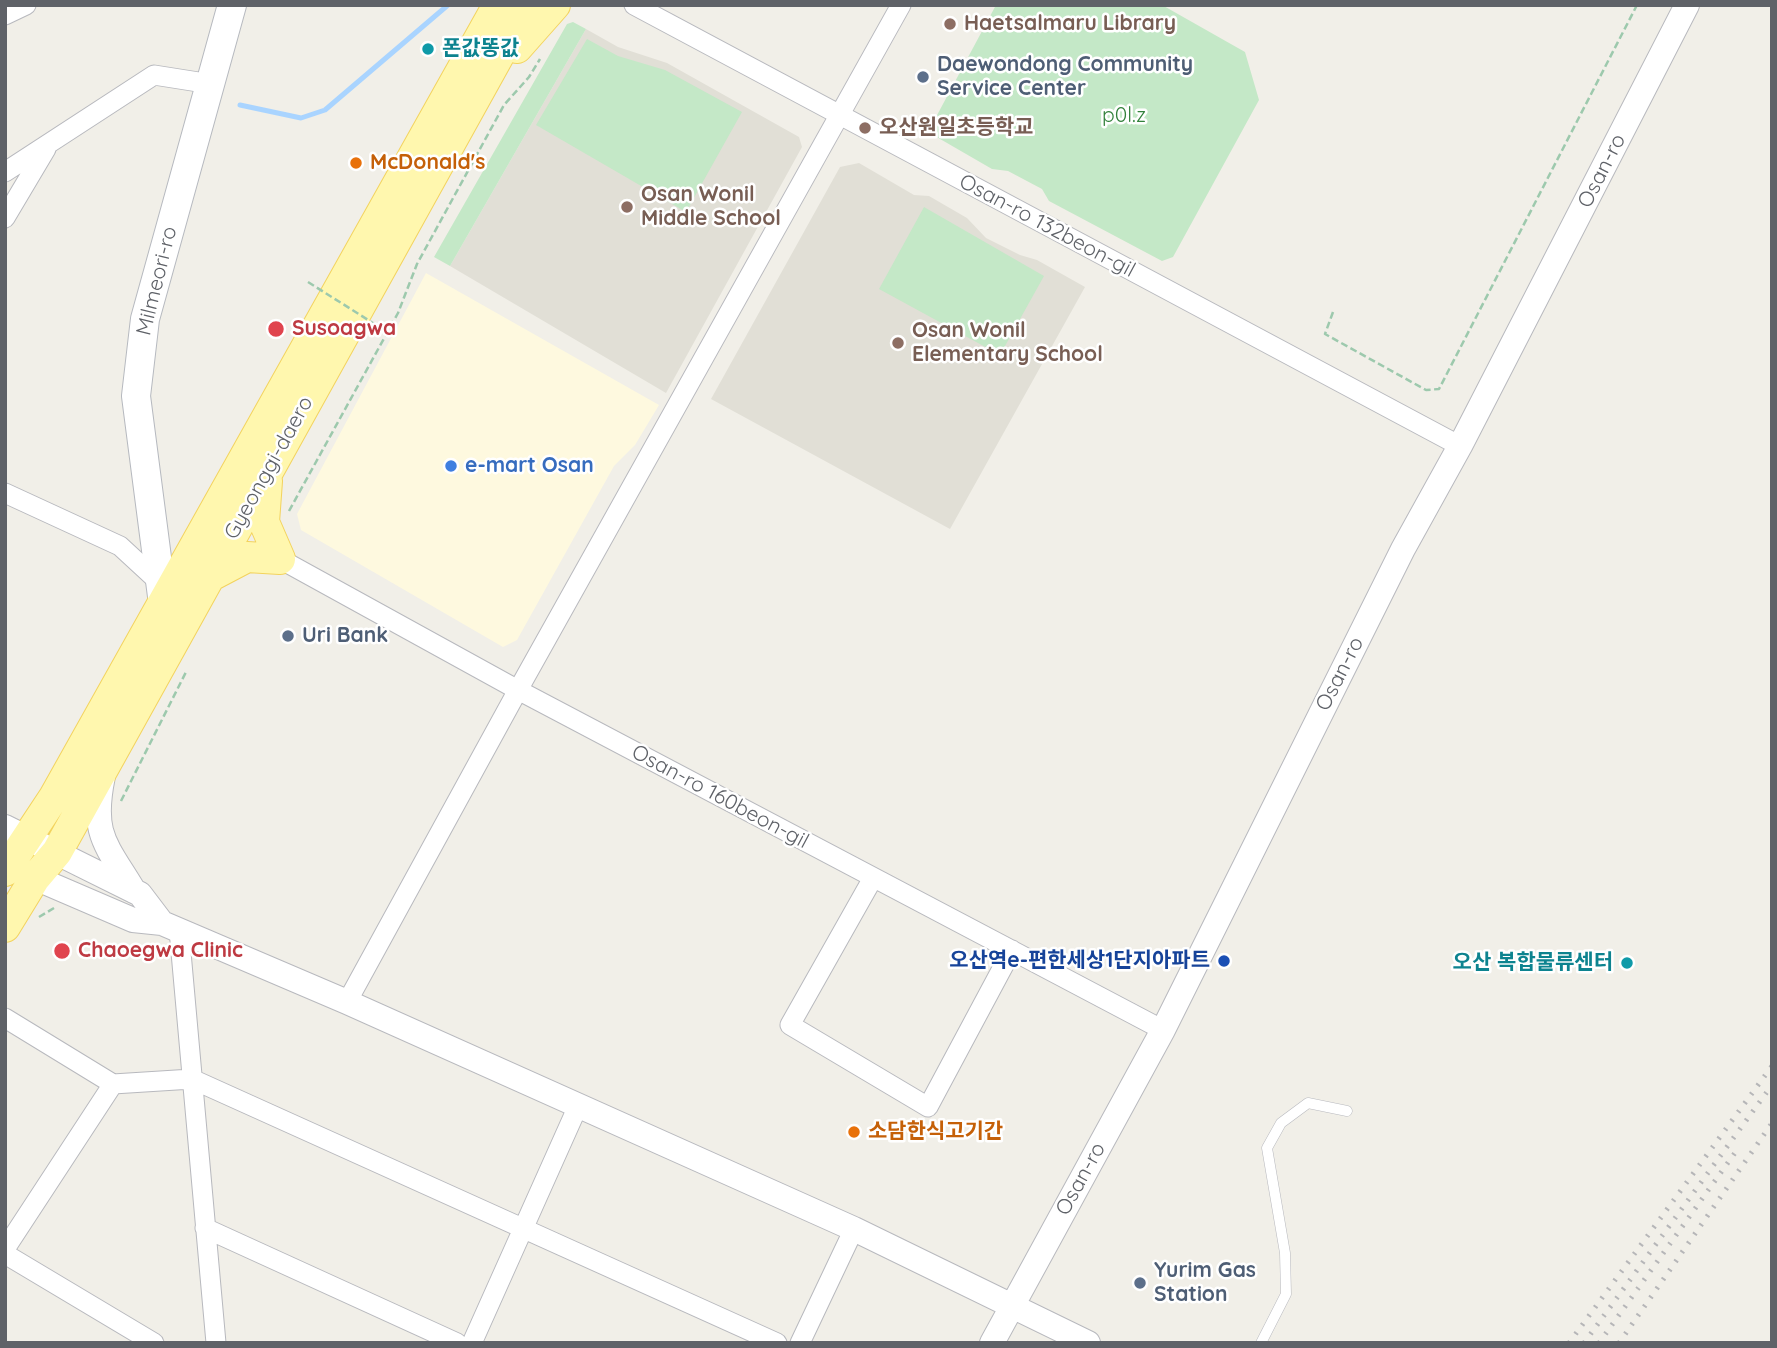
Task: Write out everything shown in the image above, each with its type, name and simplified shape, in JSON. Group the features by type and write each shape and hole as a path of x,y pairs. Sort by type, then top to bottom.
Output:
{"main road":[{"name":"Milmeori-ro","path":"161,593 135,396 145,319 233,5"},
{"name":"Gyeonggi-daero","path":"5,928 14,870 13,829 54,797 161,593 498,5"},
{"name":"Gyeonggi-daero","path":"14,870 57,852 527,5"},
{"path":"474,99 555,5"},
{"path":"209,576 247,557 280,559 264,522 267,471"},
{"path":"161,593 176,637"}],"street":[{"path":"5,15 26,5"},
{"name":"Osan-ro 132beon-gil","path":"634,5 659,11 841,116 1460,446"},
{"path":"347,1002 901,5"},
{"name":"Osan-ro","path":"992,1343 1163,1030 1403,549 1460,446 1687,5"},
{"path":"5,172 154,75 211,84"},
{"path":"5,218 49,144"},
{"path":"5,493 120,546 161,593"},
{"name":"Osan-ro 160beon-gil","path":"280,559 518,690 1163,1030"},
{"path":"106,764 100,793 98,825 104,842 134,891"},
{"path":"13,829 140,894 170,926 192,1079 216,1343"},
{"path":"14,870 133,920 170,926 347,1002 854,1229 1088,1343"},
{"path":"873,878 790,1025 928,1107 1012,950"},
{"path":"5,928 44,900 76,896"},
{"path":"5,1018 113,1084 192,1079 778,1343"},
{"path":"113,1084 5,1251 154,1343"},
{"path":"472,1343 578,1106"},
{"path":"205,1228 457,1343"},
{"path":"800,1343 854,1229"}],"lane":[{"path":"1261,1343 1286,1294 1285,1253 1267,1148 1281,1123 1308,1103 1347,1111"}],"path":[{"path":"1333,312 1325,334 1426,390 1439,388 1637,5"},
{"path":"307,282 384,330"}],"shaded area":[{"name":"Osan Wonil Middle School","path":"586,29 618,47 667,63 799,137 802,147 666,393 450,266"},
{"name":"Osan Wonil Elementary School","path":"859,163 914,195 929,196 967,218 986,238 1020,255 1037,260 1085,287 950,529 711,399 840,167"},
{"name":"e-mart Osan","path":"426,273 659,405 635,445 614,466 517,640 503,647 301,530 297,514"}],"green space":[{"name":"p0l.z","path":"996,5 1162,5 1245,52 1259,100 1173,257 1162,261 1049,201 1042,189 1008,171 992,169 928,132"},
{"path":"573,22 586,29 450,266 434,257 567,24"},
{"path":"587,39 618,56 665,70 742,112 686,212 536,125"},
{"path":"924,207 1044,276 1000,355 879,289"}],"waterway":[{"path":"240,105 301,118 325,110 448,5"}],"railway":[{"path":"1569,1343 1772,1066"},
{"path":"1584,1343 1772,1085"},
{"path":"1619,1343 1772,1123"},
{"path":"1599,1343 1737,1150"}],"place":[{"name":"Haetsalmaru Library","path":"950,24"},
{"name":"폰값똥값","path":"428,49"},
{"name":"Daewondong Community Service Center","path":"923,77"},
{"name":"오산원일초등학교","path":"865,128"},
{"name":"McDonald's","path":"356,163"},
{"name":"Osan Wonil Middle School","path":"627,207"},
{"name":"Susoagwa","path":"276,329"},
{"name":"Osan Wonil Elementary School","path":"898,343"},
{"name":"e-mart Osan","path":"451,466"},
{"name":"Uri Bank","path":"288,636"},
{"name":"Chaoegwa Clinic","path":"62,951"},
{"name":"오산역e-편한세상1단지아파트","path":"1224,961"},
{"name":"오산 복합물류센터","path":"1627,963"},
{"name":"소담한식고기간","path":"854,1132"},
{"name":"Yurim Gas Station","path":"1140,1283"}]}
